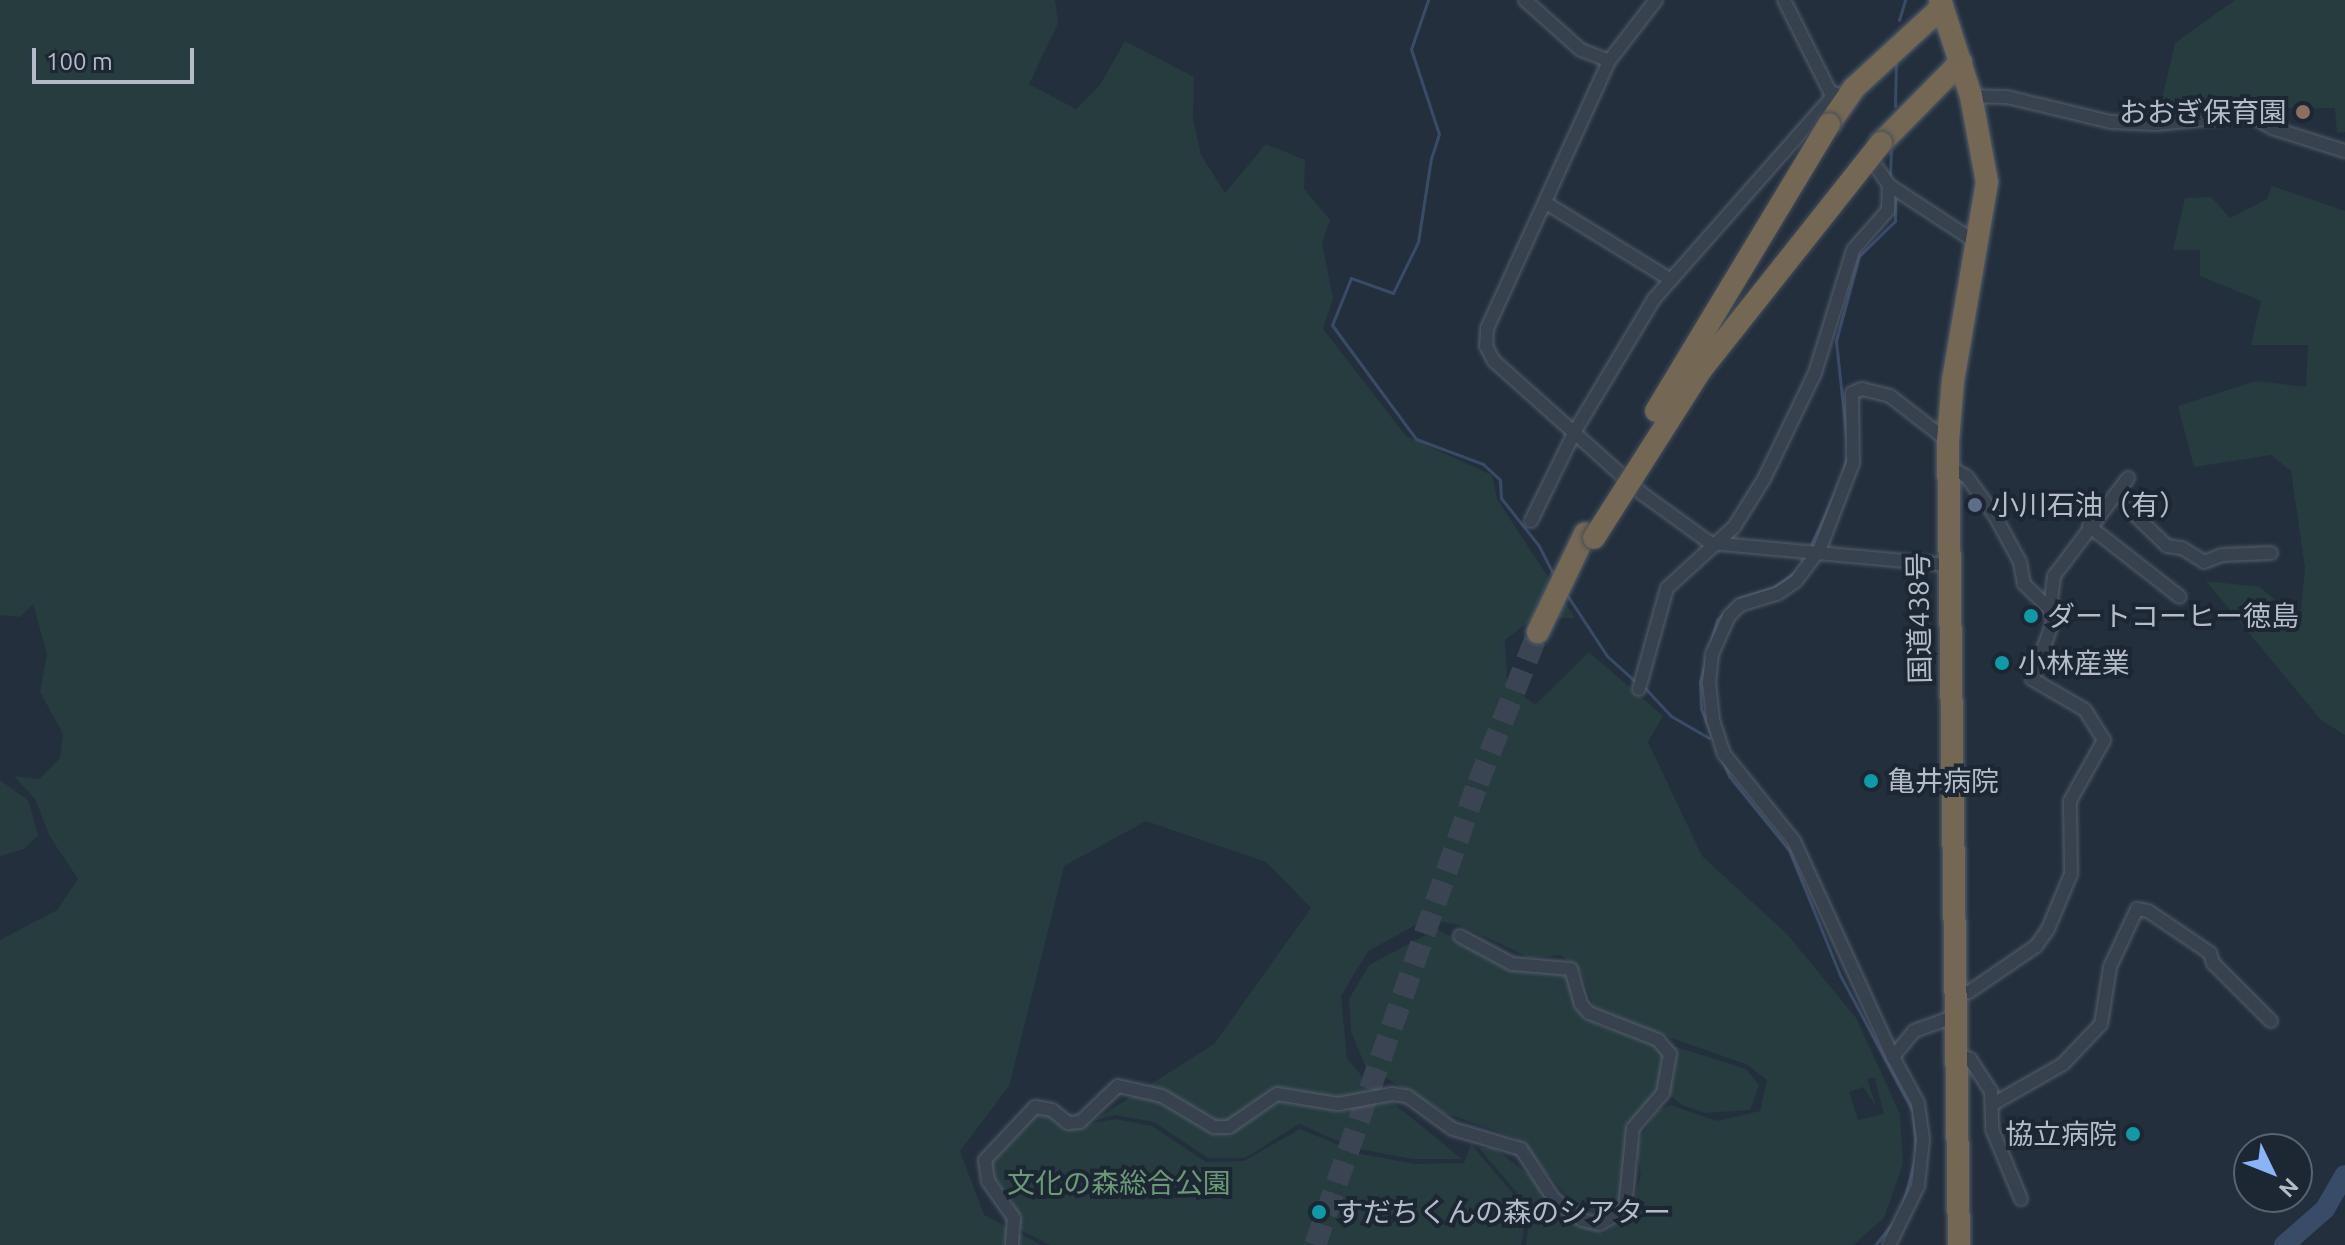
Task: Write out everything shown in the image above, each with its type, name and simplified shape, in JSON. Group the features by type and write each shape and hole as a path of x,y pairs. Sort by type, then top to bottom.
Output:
{"highway":[{"path":"1541,634 1590,536 1829,124 1841,96 1941,4"},
{"name":"国道438号","path":"1941,4 1971,96 1987,182 1953,380 1948,441 1953,1017 1959,1245"},
{"path":"1590,536 1701,370 1961,62"}],"street":[{"path":"1525,0 1581,50 1609,61"},
{"path":"1656,0 1609,61 1487,329 1486,346 1494,361 1644,495 1715,545 1799,549 1948,565"},
{"path":"1531,521 1575,431 1671,280 1841,96 1784,0"},
{"path":"1971,96 2007,97 2111,122 2156,124 2249,115 2272,128 2345,151"},
{"path":"1639,689 1667,588 1715,545 1749,506 1788,433 1832,327 1853,250 1888,210 1889,185 1877,158"},
{"path":"1889,185 1977,243"},
{"path":"1546,203 1671,280"},
{"path":"1889,1245 1918,1186 1923,1139 1918,1103 1893,1057 1794,841 1724,754 1713,720 1712,654 1729,616 1740,605 1777,594 1796,581 1819,551 1853,463 1852,393 1862,389 1890,396 1948,441"},
{"path":"1948,466 1967,477 1995,516 2020,562 2024,584 2050,609"},
{"path":"1953,994 1969,992 2036,946 2068,887 2073,862 2070,801 2103,734 2085,710 2032,679 2053,622 2050,609 2054,576 2106,501 2121,490 2128,478"},
{"path":"2121,490 2133,513 2167,546 2182,548 2204,562 2222,555 2271,553"},
{"path":"2089,526 2180,597"},
{"path":"1993,1104 2063,1064 2101,1024 2110,967 2137,909 2148,911 2210,953 2213,963 2271,1021"},
{"path":"1012,1245 1014,1218 988,1181 985,1160 1035,1107 1052,1110 1068,1123 1080,1122 1118,1086 1162,1096 1214,1127 1229,1127 1277,1094 1338,1104 1392,1094 1407,1096 1453,1129 1521,1149 1554,1199 1582,1220 1600,1224 1625,1209 1631,1189 1630,1136 1663,1093 1670,1054 1658,1040 1589,1013 1581,1004 1571,969 1512,964 1460,936"},
{"path":"1893,1057 1914,1031 1953,1017"},
{"path":"1954,1054 1970,1059 1991,1091 1992,1129 2021,1199"}],"green space":[{"path":"0,0 1055,0 1058,23 1029,84 1076,109 1100,85 1125,41 1194,77 1193,118 1201,155 1225,193 1266,144 1305,160 1304,189 1330,220 1322,243 1333,299 1323,329 1406,436 1492,475 1497,499 1575,618 1534,618 1505,640 1507,682 1535,705 1589,652 1663,716 1648,742 1702,856 1788,935 1856,1018 1900,1114 1903,1164 1884,1218 1853,1245 1526,1245 1531,1209 1479,1148 1494,1148 1526,1172 1566,1217 1604,1234 1632,1211 1641,1174 1635,1145 1658,1111 1670,1105 1717,1121 1760,1111 1767,1080 1746,1064 1596,1012 1581,972 1561,955 1531,958 1459,925 1427,919 1368,951 1341,996 1347,1058 1365,1080 1462,1159 1413,1159 1354,1148 1299,1124 1245,1158 1208,1158 1154,1122 1115,1115 1093,1121 1214,1044 1311,908 1266,862 1146,821 1064,866 1009,1086 960,1151 984,1215 1041,1245 0,1245 0,940 57,910 78,879 50,837 35,799 14,776 39,779 60,758 63,734 40,692 47,654 33,604 20,617 0,615","holes":["1867,1078 1875,1078 1884,1114 1858,1120 1849,1092 1863,1087 1876,1106"]},
{"path":"2235,0 2345,0 2345,132 2337,133 2335,108 2160,108 2175,43"},
{"path":"2272,186 2345,211 2345,735 2321,720 2206,581 2260,587 2300,622 2305,568 2291,471 2271,455 2194,467 2178,406 2256,381 2306,387 2308,345 2251,345 2261,301 2200,276 2200,250 2173,250 2185,198 2211,197 2230,218 2267,199"},
{"path":"0,780 28,800 38,835 24,849 0,856"},
{"path":"1437,929 1510,968 1569,973 1579,1011 1598,1025 1657,1043 1667,1057 1657,1090 1627,1129 1620,1203 1601,1215 1583,1214 1516,1138 1445,1113 1365,1065 1351,1032 1349,999 1369,965"},
{"path":"1667,1044 1746,1069 1759,1085 1750,1110 1705,1113 1682,1105 1667,1093 1675,1069"},
{"name":"文化の森総合公園","path":"1034,1115 1047,1115 1063,1128 1115,1119 1152,1126 1206,1162 1244,1161 1300,1129 1361,1154 1415,1164 1464,1163 1471,1144 1527,1210 1521,1245 1050,1245 1017,1228 1012,1198 992,1176 989,1163"}],"waterway":[{"path":"1428,0 1411,49 1439,134 1431,158 1418,242 1393,293 1351,278 1332,325 1416,439 1483,464 1500,480 1501,498 1539,546 1554,575"},
{"path":"1899,20 1905,0"},
{"path":"1895,106 1896,63"},
{"path":"1890,176 1891,144"},
{"path":"1844,469 1848,452 1836,341 1859,256 1895,221 1895,198"},
{"path":"1809,549 1836,491"},
{"path":"1798,570 1772,588 1739,598 1717,620 1700,681 1701,709 1729,776 1789,850 1840,975 1913,1112 1916,1155 1902,1207"},
{"path":"1567,595 1607,656 1636,682"},
{"path":"1644,687 1671,716 1709,738"},
{"path":"2284,1245 2325,1209 2345,1175"},
{"path":"1875,1245 1895,1220"}],"tunnel":[{"path":"1315,1245 1478,783 1538,632"}],"place":[{"name":"おおぎ保育園","path":"2303,112"},
{"name":"小川石油（有）","path":"1975,505"},
{"name":"ダートコーヒー徳島","path":"2031,616"},
{"name":"小林産業","path":"2002,663"},
{"name":"亀井病院","path":"1871,781"},
{"name":"協立病院","path":"2133,1134"},
{"name":"すだちくんの森のシアター","path":"1319,1212"}]}
